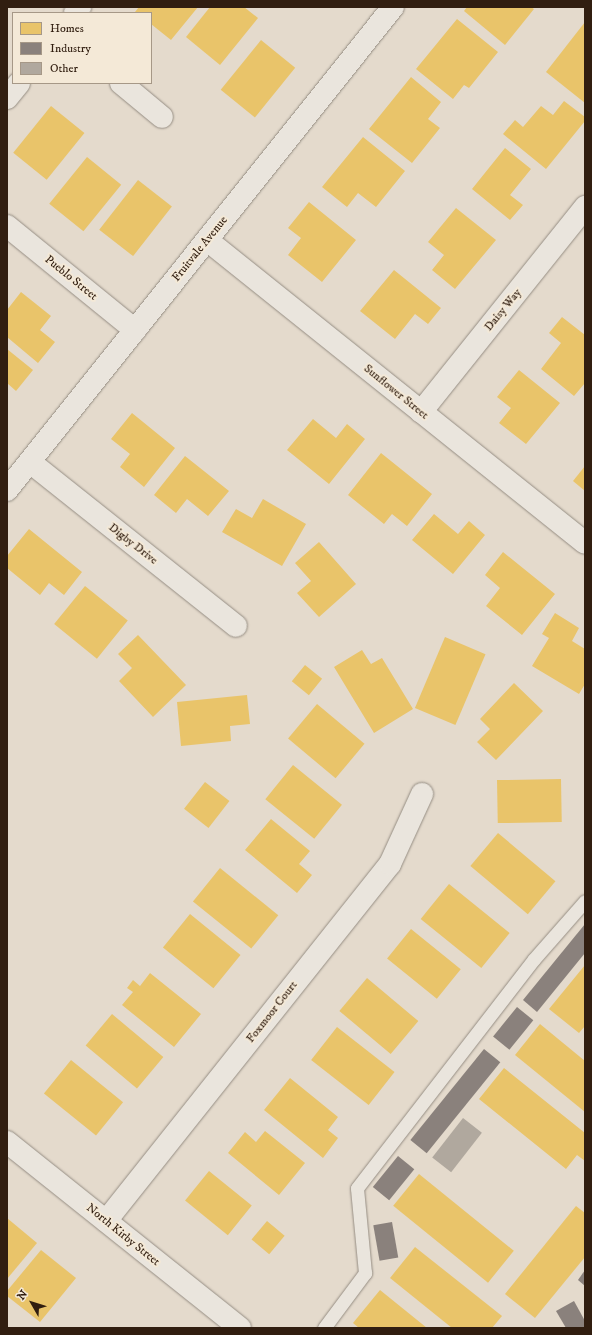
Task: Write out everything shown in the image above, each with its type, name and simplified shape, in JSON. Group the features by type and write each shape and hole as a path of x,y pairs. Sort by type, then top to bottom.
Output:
{"street":[{"name":"Fruitvale Avenue","path":"7,490 393,7"},
{"path":"7,98 18,84"},
{"path":"122,84 162,117"},
{"name":"Daisy Way","path":"421,412 585,207"},
{"name":"Pueblo Street","path":"7,226 135,330"},
{"name":"Sunflower Street","path":"207,240 585,543"},
{"name":"Digby Drive","path":"30,462 236,626"},
{"name":"Foxmoor Court","path":"106,1222 390,864 422,794"},
{"name":"North Kirby Street","path":"7,1142 240,1328"}],"lane":[{"path":"324,1328 365,1273 357,1188 534,959 585,901"}],"building: Homes":[{"path":"139,7 198,7 171,40 152,25 152,12 135,12"},
{"path":"210,7 244,7 258,18 220,65 186,37"},
{"path":"467,7 531,7 534,9 505,45 464,11"},
{"path":"457,19 498,52 469,88 464,85 453,99 416,69"},
{"path":"585,22 585,103 546,72"},
{"path":"261,40 295,68 255,117 221,90"},
{"path":"411,77 441,102 428,119 440,128 412,163 369,129"},
{"path":"564,101 585,117 585,121 546,169 503,134 515,120 523,127 541,106 553,115"},
{"path":"51,106 84,133 47,180 13,153"},
{"path":"363,137 405,171 376,207 358,193 347,207 322,187"},
{"path":"505,148 531,169 510,195 523,205 510,220 472,189"},
{"path":"87,157 121,185 83,231 49,204"},
{"path":"138,180 172,206 133,256 99,230"},
{"path":"309,202 356,240 322,282 288,255 301,238 288,228"},
{"path":"456,208 496,240 455,289 432,270 444,255 428,242"},
{"path":"394,270 441,308 428,324 415,314 395,339 360,311"},
{"path":"21,292 51,316 40,330 55,342 38,363 7,337 7,310"},
{"path":"562,317 585,335 585,383 574,396 541,369 561,343 549,333"},
{"path":"7,349 33,370 16,391 7,383"},
{"path":"519,370 560,403 526,444 499,423 511,408 497,397"},
{"path":"132,413 175,448 144,487 120,467 130,454 111,439"},
{"path":"313,419 336,438 347,424 365,439 329,484 287,450"},
{"path":"381,453 432,494 407,526 392,514 384,524 348,495"},
{"path":"185,456 229,491 208,516 187,499 176,513 154,495"},
{"path":"585,466 585,491 573,481"},
{"path":"263,499 306,524 282,566 222,532 236,509 252,518"},
{"path":"434,514 458,534 469,521 485,535 453,574 412,540"},
{"path":"29,529 82,572 64,595 49,583 40,595 7,568 7,556"},
{"path":"319,542 356,584 319,617 297,593 311,581 295,563"},
{"path":"503,552 555,594 522,635 486,606 500,588 485,575"},
{"path":"85,586 128,621 97,659 54,624"},
{"path":"555,613 579,628 572,641 585,649 585,684 579,694 532,666 549,638 542,634"},
{"path":"138,635 186,685 153,717 119,681 132,668 118,654"},
{"path":"445,637 486,654 455,725 415,708"},
{"path":"362,650 371,664 382,658 413,709 374,733 334,667"},
{"path":"305,665 322,679 309,695 292,681"},
{"path":"514,683 543,711 496,760 477,742 490,729 480,719"},
{"path":"247,695 250,724 230,726 231,741 181,746 177,702"},
{"path":"317,704 364,744 336,778 288,738"},
{"path":"293,765 342,805 314,839 265,799"},
{"path":"561,779 562,822 498,823 497,780"},
{"path":"205,782 229,801 208,828 184,809"},
{"path":"271,819 310,851 299,864 312,875 297,893 245,850"},
{"path":"498,833 555,881 528,914 470,866"},
{"path":"220,868 278,915 251,949 193,901"},
{"path":"449,884 510,933 481,968 421,919"},
{"path":"190,914 241,955 213,988 163,947"},
{"path":"411,929 461,969 437,999 387,959"},
{"path":"585,965 585,1026 579,1033 549,1009"},
{"path":"150,973 201,1014 174,1047 122,1005 133,992 127,988 133,980 140,986"},
{"path":"367,978 418,1021 391,1054 339,1011"},
{"path":"112,1014 163,1057 137,1088 86,1045"},
{"path":"540,1024 585,1061 585,1112 515,1055"},
{"path":"337,1027 395,1072 369,1105 311,1060"},
{"path":"71,1060 123,1102 96,1136 44,1093"},
{"path":"504,1068 585,1133 585,1161 577,1155 566,1169 479,1099"},
{"path":"290,1078 338,1117 328,1130 338,1138 323,1158 264,1110"},
{"path":"265,1131 305,1163 279,1195 228,1153 245,1132 256,1142"},
{"path":"209,1171 252,1206 228,1235 185,1201"},
{"path":"419,1174 514,1251 488,1283 393,1206"},
{"path":"576,1206 585,1213 585,1257 535,1318 505,1294"},
{"path":"7,1218 37,1243 7,1279"},
{"path":"267,1221 285,1236 269,1254 252,1239"},
{"path":"415,1247 502,1316 492,1328 452,1328 390,1278"},
{"path":"41,1250 76,1278 40,1322 7,1296 7,1291"},
{"path":"380,1290 427,1328 359,1328 353,1323"}],"building: Industry":[{"path":"585,924 585,953 537,1012 523,1000"},
{"path":"517,1007 533,1020 509,1050 493,1037"},
{"path":"484,1049 500,1062 427,1153 410,1140"},
{"path":"398,1156 414,1169 389,1200 373,1187"},
{"path":"392,1222 398,1257 380,1261 373,1225"},
{"path":"585,1270 585,1286 578,1280"},
{"path":"574,1301 585,1321 585,1328 566,1328 556,1311"}],"building: Other":[{"path":"463,1118 482,1133 451,1172 432,1157"}]}
